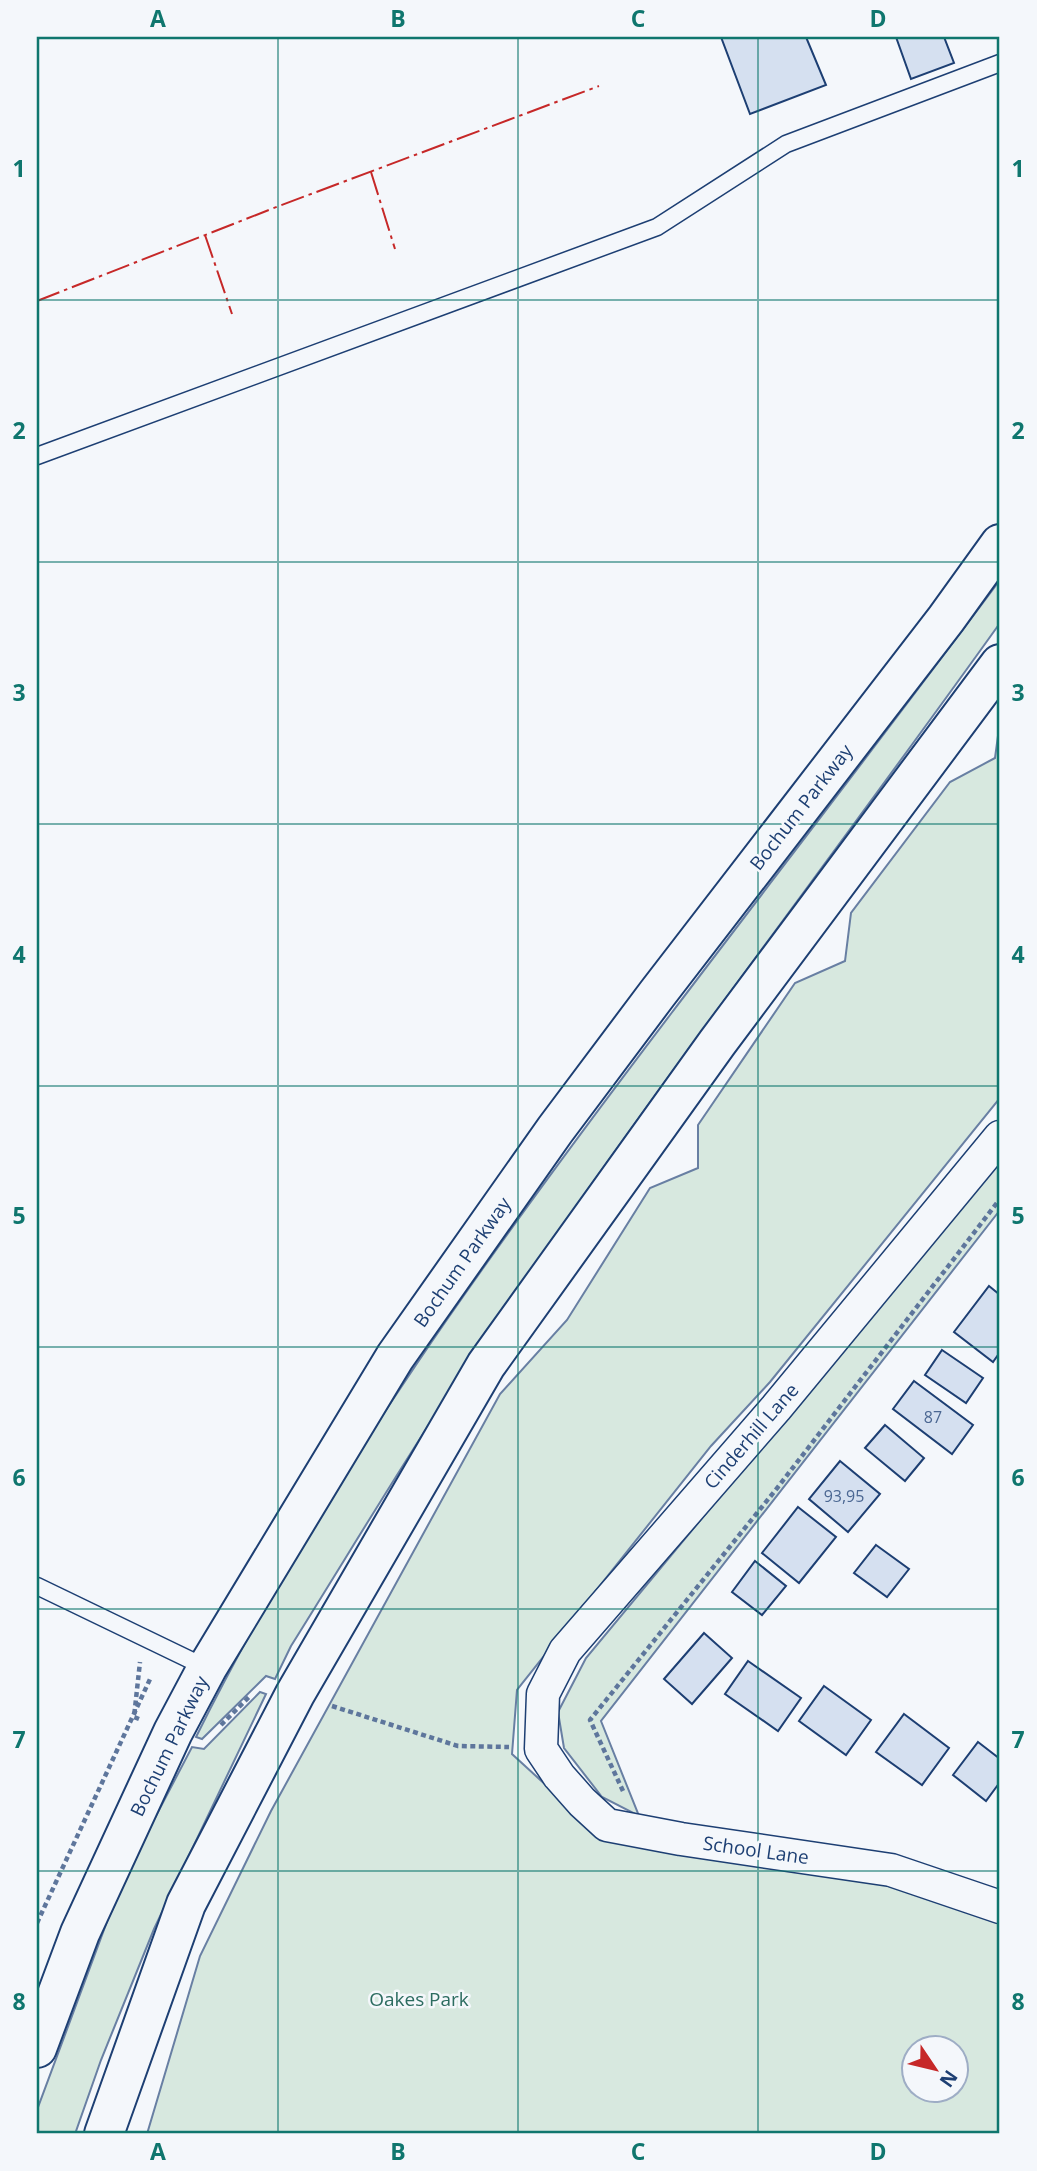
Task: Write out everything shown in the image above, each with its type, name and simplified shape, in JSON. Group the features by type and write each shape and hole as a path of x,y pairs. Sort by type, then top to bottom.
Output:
{"highway":[{"name":"Bochum Parkway","path":"37,2049 80,1933 173,1732 207,1668 395,1357 555,1130 938,630 1000,544"},
{"path":"104,2134 186,1904 295,1694 486,1365 717,1042 1000,664"}],"street":[{"name":"Cinderhill Lane","path":"541,1749 543,1694 565,1651 776,1408 1000,1137"},
{"name":"School Lane","path":"541,1749 567,1785 607,1825 681,1839 891,1870 1000,1907"}],"lane":[{"path":"37,456 657,227 786,144 1000,63"},
{"path":"37,1586 207,1668"}],"path":[{"path":"641,1831 590,1720 778,1487 1000,1199"},
{"path":"37,1923 151,1677"},
{"path":"295,1694 458,1746 541,1749"}],"green space":[{"path":"1000,580 1000,623 613,1154 462,1372 291,1646 275,1679 266,1676 202,1739 196,1737 246,1641 356,1456 477,1276 605,1101"},
{"name":"Oakes Park","path":"1000,721 1000,1098 770,1382 711,1446 517,1690 512,1754 585,1821 892,1883 1000,1924 1000,2134 147,2134 200,1956 271,1811 500,1394 567,1320 650,1188 698,1168 698,1125 795,983 845,961 851,913 950,782 995,758"},
{"path":"1000,1159 1000,1210 601,1721 639,1816 602,1797 564,1748 558,1712 586,1658"},
{"path":"260,1692 266,1694 154,1929 101,2060 75,2134 37,2134 37,2110 108,1919 147,1833 192,1747 204,1749"}],"building":[{"path":"721,37 806,37 826,85 750,114"},
{"path":"896,37 944,37 954,63 911,79"},
{"path":"989,1286 1000,1295 1000,1352 993,1362 954,1332"},
{"path":"942,1350 983,1378 966,1403 925,1375"},
{"path":"914,1381 973,1425 952,1454 893,1409"},
{"path":"885,1425 924,1458 905,1481 865,1448"},
{"path":"840,1461 880,1494 848,1532 809,1499"},
{"path":"798,1507 836,1537 799,1583 762,1553"},
{"path":"876,1545 909,1569 887,1597 854,1573"},
{"path":"755,1561 786,1586 762,1615 732,1592"},
{"path":"704,1633 732,1658 692,1704 664,1679"},
{"path":"748,1661 801,1698 778,1731 725,1694"},
{"path":"824,1686 871,1720 846,1755 799,1721"},
{"path":"904,1714 949,1748 922,1785 876,1752"},
{"path":"978,1742 1000,1759 1000,1782 986,1801 953,1775"}],"power":[{"path":"37,301 279,206 599,86"},
{"path":"371,172 395,249"},
{"path":"205,235 232,314"}]}
